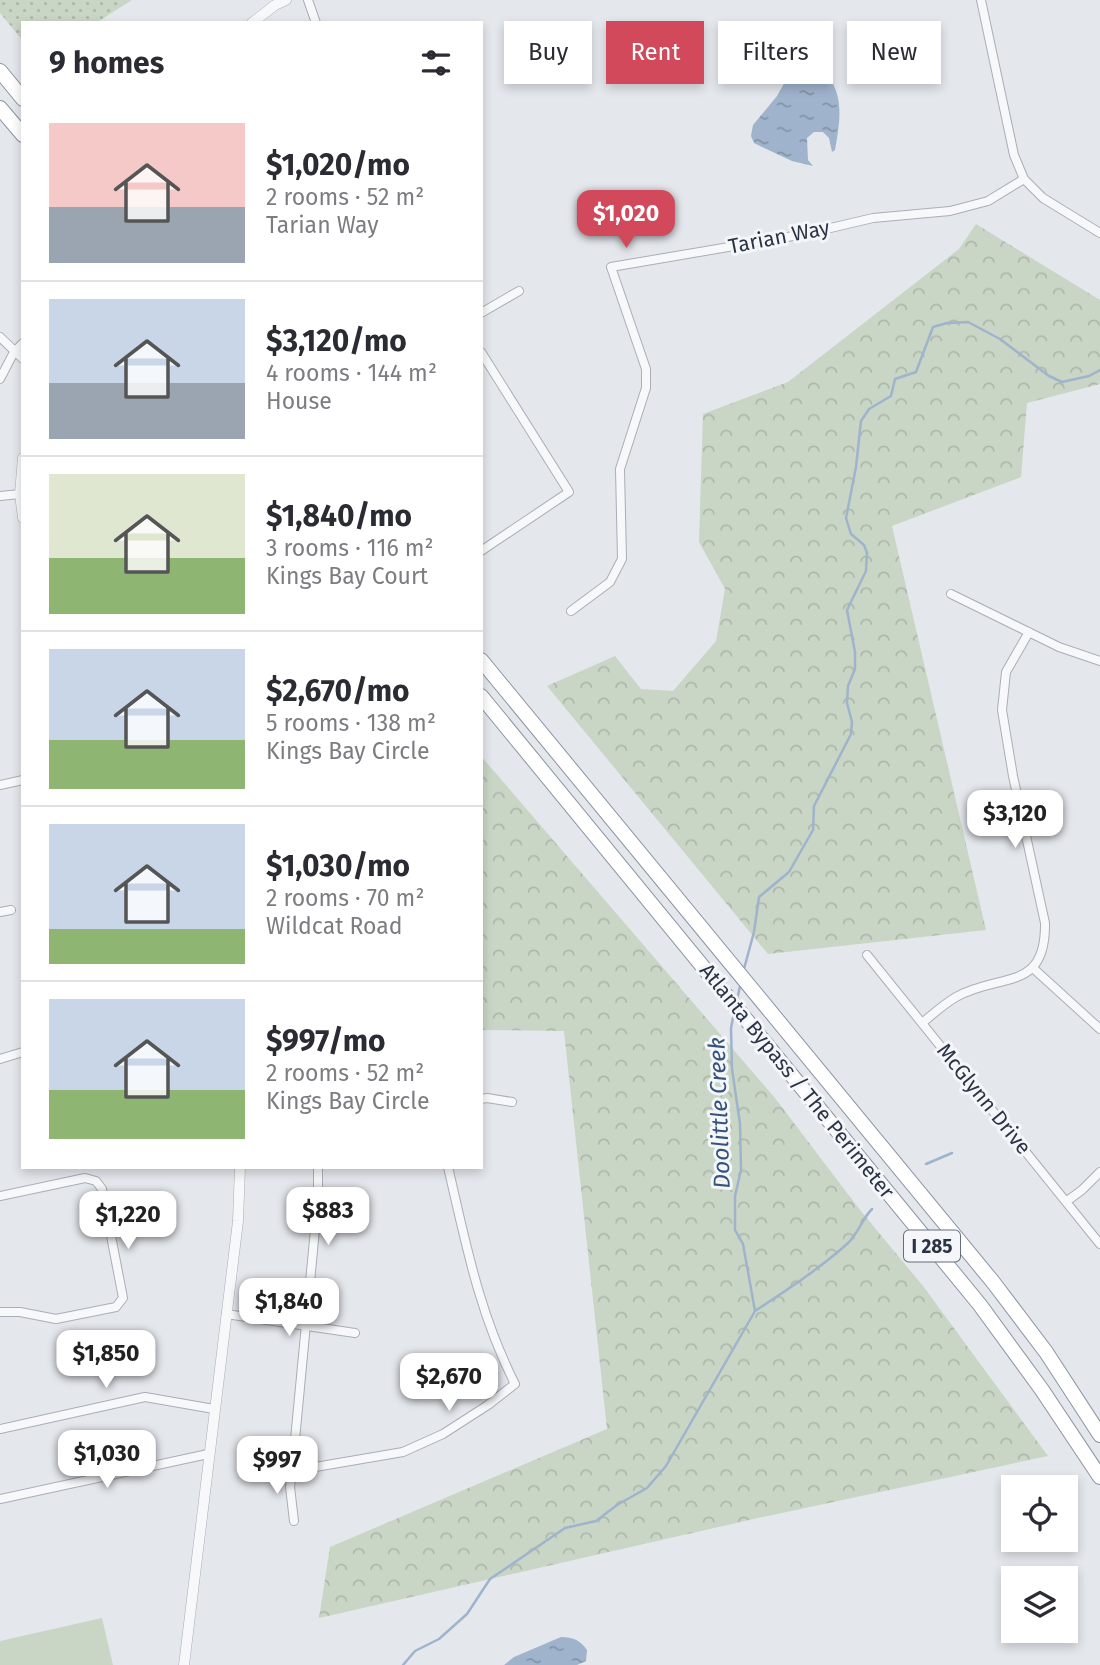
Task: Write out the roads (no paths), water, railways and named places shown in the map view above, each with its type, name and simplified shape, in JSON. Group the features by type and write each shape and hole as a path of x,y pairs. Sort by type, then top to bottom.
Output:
{"highway":[{"path":"0,71 21,97"},
{"path":"0,108 21,133"},
{"name":"Atlanta Bypass / The Perimeter","path":"483,662 993,1282 1046,1352 1100,1435"},
{"name":"Atlanta Bypass / The Perimeter","path":"483,698 980,1305 1042,1390 1100,1477"}],"street":[{"path":"255,21 286,0"},
{"path":"308,0 315,21"},
{"path":"981,0 1014,155 1024,179 1042,198 1100,233"},
{"name":"Tarian Way","path":"571,611 610,582 622,559 620,469 646,387 646,369 611,267 805,234 873,218 950,211 988,201 1024,179"},
{"path":"483,312 519,291"},
{"path":"0,337 21,357"},
{"path":"0,379 14,352 21,345"},
{"path":"483,355 569,492 483,550"},
{"path":"21,482 21,502"},
{"path":"0,496 20,494"},
{"path":"951,594 1059,647 1100,661"},
{"path":"922,1023 956,997 1024,975 1034,969 1046,942 1045,923 1013,776 1002,710 1006,672 1030,632"},
{"path":"0,785 21,780"},
{"path":"0,912 11,910"},
{"name":"McGlynn Drive","path":"867,955 1100,1244"},
{"path":"1034,969 1100,1029"},
{"path":"0,1059 21,1053"},
{"path":"483,1099 512,1102"},
{"path":"184,1665 238,1221 240,1169"},
{"path":"294,1521 290,1487 307,1326 318,1169"},
{"path":"292,1471 402,1452 443,1434 515,1384 496,1347 476,1290 448,1169"},
{"path":"1067,1201 1100,1172"},
{"path":"0,1196 85,1178 96,1181 102,1189 123,1298 116,1307 56,1319 20,1312 0,1312"},
{"path":"226,1314 355,1333"},
{"path":"0,1429 145,1397 215,1409"},
{"path":"0,1499 208,1454"}],"water":[{"path":"784,84 833,84 839,108 835,150 832,152 829,138 823,132 814,132 807,138 808,160 813,166 792,161 754,143 751,136 753,125"},
{"path":"561,1637 579,1641 587,1650 586,1661 577,1665 504,1665 514,1657"}],"waterway":[{"name":"Doolittle Creek","path":"744,969 754,932 759,897 789,872 813,830 814,806 851,734 852,722 847,703 848,686 855,669 855,652 847,610 866,571 867,553 864,545 851,534 846,518 861,421 869,409 891,396 895,379 916,372 933,327 947,323 968,322 1000,339 1049,376 1062,382 1089,376 1100,370"},
{"name":"Doolittle Creek","path":"737,1000 740,986"},
{"name":"Doolittle Creek","path":"403,1665 415,1651 439,1639 467,1614 490,1579 565,1528 596,1521 647,1488 666,1466 755,1311 743,1244 735,1230 735,1196 741,1170 740,1124 732,1069 731,1028 734,1013"},
{"path":"926,1164 952,1153"},
{"path":"755,1311 814,1271 847,1244 872,1209"}]}
